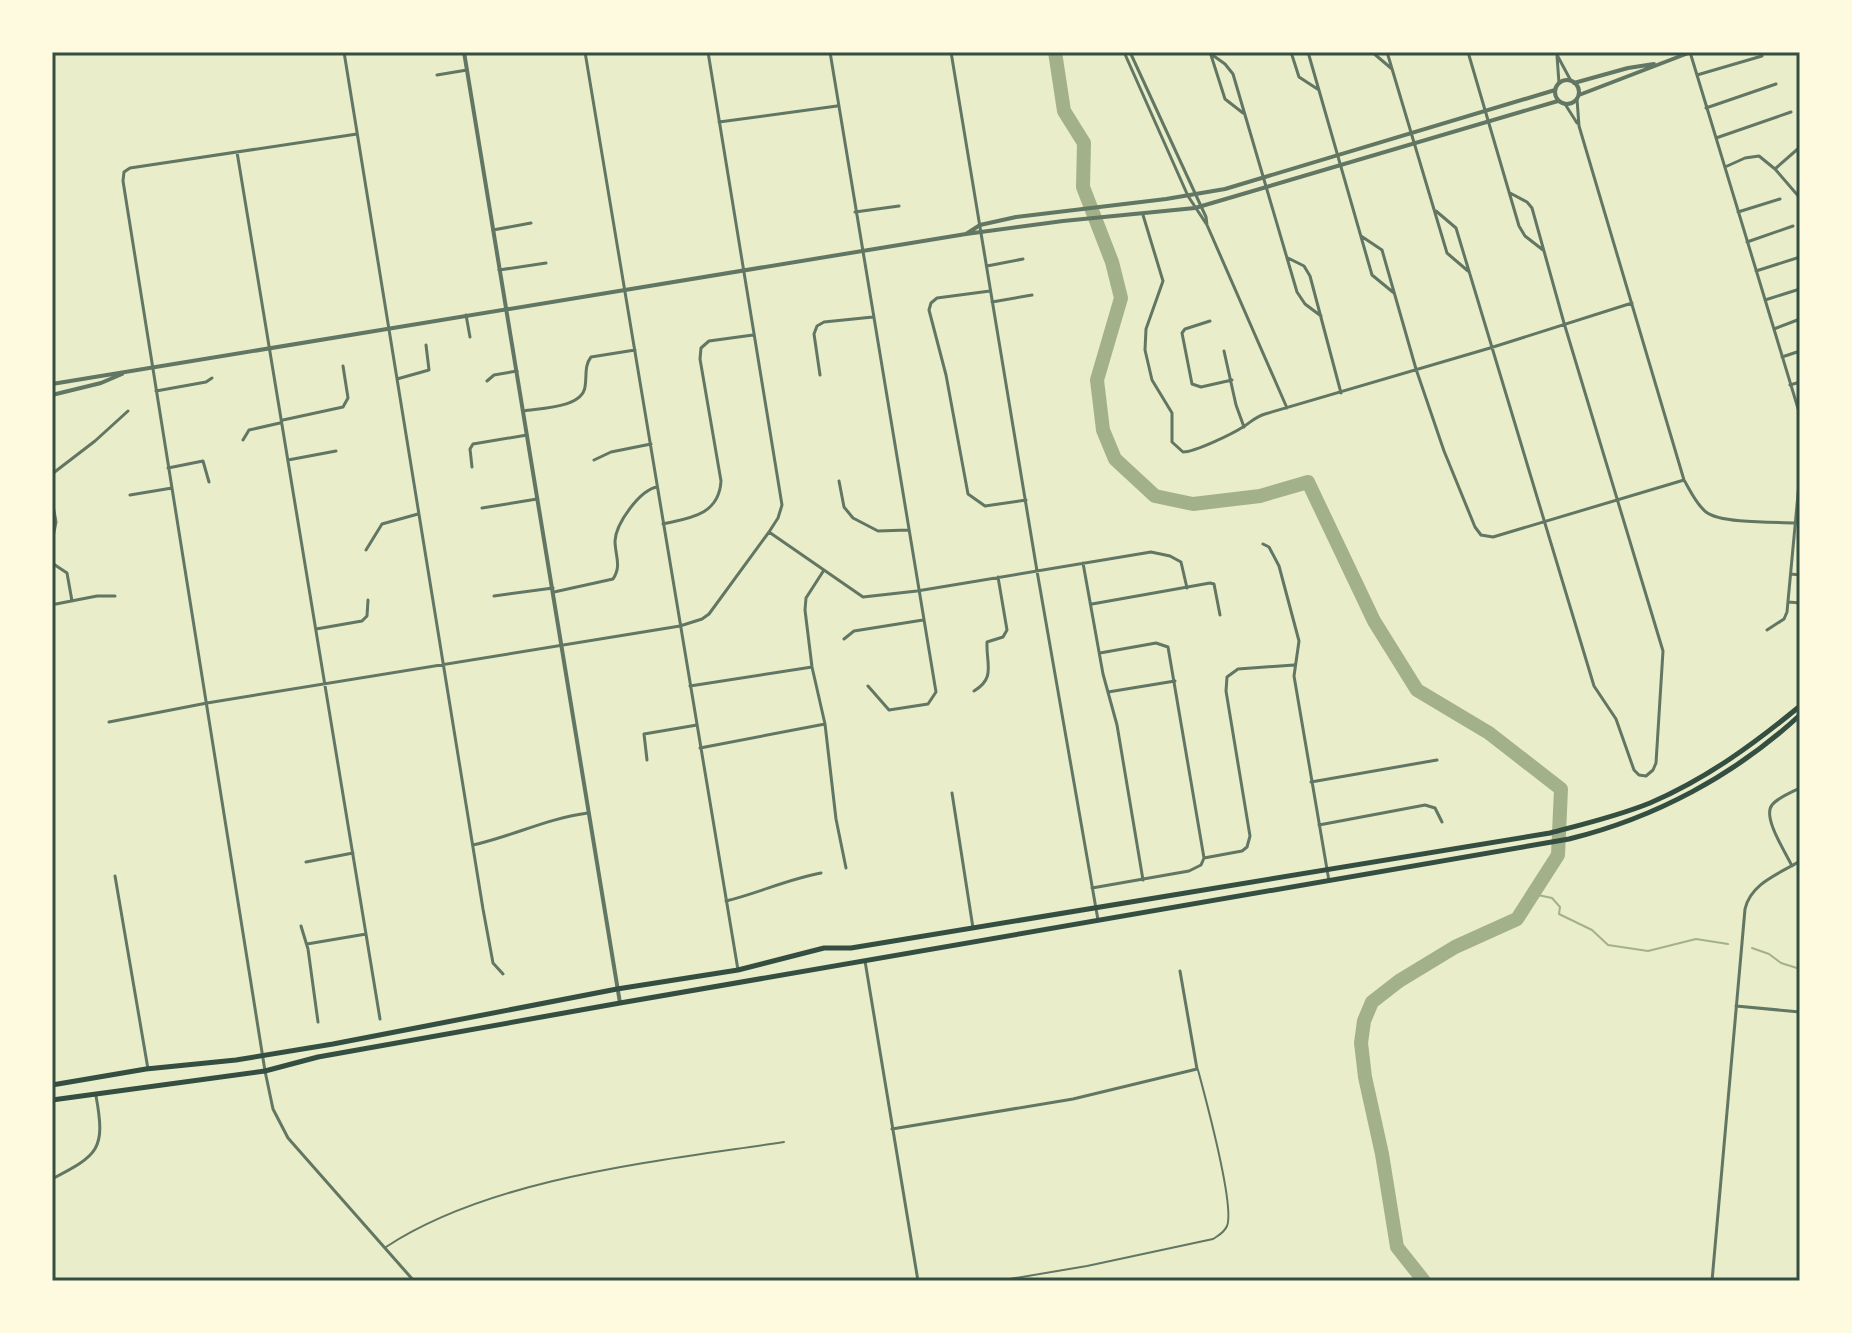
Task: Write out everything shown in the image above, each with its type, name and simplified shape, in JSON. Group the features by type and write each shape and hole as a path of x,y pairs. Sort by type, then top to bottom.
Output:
{"main road":[{"path":"52,1085 148,1069 263,1056 617,989 738,970 824,948 851,948 1327,868 1523,839 1636,808 1678,789 1753,745 1800,706"},
{"path":"52,1100 265,1071 336,1054 620,1003 1569,839 1631,821 1684,796 1748,756 1800,715"}],"street":[{"path":"344,52 493,963 503,974"},
{"path":"464,52 620,1003"},
{"path":"585,52 738,970"},
{"path":"109,722 207,703 680,626 709,614 769,532 778,518 782,501 708,52"},
{"path":"830,52 935,690 932,700 926,704 889,710 868,686"},
{"path":"951,52 1098,920"},
{"path":"1124,52 1207,225 1287,408"},
{"path":"1130,52 1192,195"},
{"path":"1291,52 1299,77 1319,90"},
{"path":"1308,52 1372,275 1394,293"},
{"path":"1372,52 1392,69"},
{"path":"1387,52 1447,253 1468,271"},
{"path":"1468,52 1522,231 1543,250"},
{"path":"52,384 966,234 1198,207 1558,101 1573,103 1578,97 1690,52 1800,415"},
{"path":"1210,53 1225,99 1243,113"},
{"path":"1210,53 1233,74 1301,299 1321,316"},
{"path":"966,234 980,225 1063,210 1192,195 1263,177 1555,90 1559,83 1556,53"},
{"path":"1556,53 1578,97 1579,126 1684,480 1701,507 1710,514 1798,523"},
{"path":"1697,75 1762,56"},
{"path":"1559,83 1660,63"},
{"path":"437,75 467,70"},
{"path":"1706,108 1776,84"},
{"path":"1555,90 1558,101"},
{"path":"1565,104 1579,126"},
{"path":"719,122 837,106"},
{"path":"1716,138 1791,112"},
{"path":"357,134 130,168 124,172 123,181 273,1109 288,1138 414,1281"},
{"path":"1775,169 1800,147"},
{"path":"237,152 380,1019"},
{"path":"1725,167 1756,155 1764,158 1800,198"},
{"path":"1796,192 1800,188"},
{"path":"1436,211 1455,225 1594,686 1616,719 1634,770 1646,776 1656,763 1664,653 1532,208 1510,193"},
{"path":"1738,212 1780,199"},
{"path":"855,212 899,206"},
{"path":"1143,213 1163,281 1146,329 1145,350 1152,380 1172,413 1172,442 1177,450 1192,451 1244,427 1253,418 1632,303"},
{"path":"493,230 531,223"},
{"path":"1747,242 1793,226"},
{"path":"1361,236 1382,250 1416,369 1444,451 1477,530 1484,536 1493,537 1684,480"},
{"path":"1756,271 1800,257"},
{"path":"1288,258 1307,269 1341,393"},
{"path":"987,266 1023,259"},
{"path":"499,270 546,263"},
{"path":"1765,300 1800,289"},
{"path":"990,291 937,298 929,310 946,375 968,494 989,507 1026,500"},
{"path":"992,302 1032,295"},
{"path":"466,315 470,337"},
{"path":"820,375 814,334 817,326 824,322 873,317"},
{"path":"1774,329 1800,319"},
{"path":"1210,321 1185,329 1182,333 1192,384 1201,387 1232,380"},
{"path":"663,524 701,515 710,509 719,494 721,481 700,359 701,348 709,341 753,335"},
{"path":"397,379 429,370 426,345"},
{"path":"523,411 576,400 585,391 586,366 591,357 635,350"},
{"path":"1224,351 1244,427"},
{"path":"1782,357 1800,351"},
{"path":"243,440 249,430 343,407 348,398 343,366"},
{"path":"487,381 494,375 517,371"},
{"path":"52,395 101,383 124,372"},
{"path":"156,391 206,382 212,378"},
{"path":"1790,385 1800,382"},
{"path":"52,474 128,411"},
{"path":"472,467 470,449 473,444 527,435"},
{"path":"594,460 611,452 651,444"},
{"path":"288,460 336,451"},
{"path":"168,468 203,461 209,482"},
{"path":"1767,630 1784,619 1789,602 1800,473"},
{"path":"839,481 844,507 853,518 878,531 908,530"},
{"path":"494,596 553,590 613,579 618,569 615,540 619,529 642,493 658,487"},
{"path":"130,495 172,488"},
{"path":"482,508 537,499"},
{"path":"52,500 56,522 52,542"},
{"path":"366,550 382,524 419,514"},
{"path":"769,532 863,597 1157,553 1181,562 1187,588"},
{"path":"1263,544 1269,547 1279,566 1299,641 1294,665 1329,881"},
{"path":"1794,547 1800,548"},
{"path":"52,563 67,573 72,601"},
{"path":"1083,563 1117,725 1143,880"},
{"path":"824,570 805,601 812,667 825,724 836,819 846,868"},
{"path":"1791,574 1800,575"},
{"path":"974,691 984,685 988,678 987,642 1003,637 1006,632 998,577"},
{"path":"1092,604 1214,584 1220,615"},
{"path":"56,604 97,596 115,596"},
{"path":"316,629 362,621 367,616 368,600"},
{"path":"1789,602 1800,603"},
{"path":"844,639 854,631 923,620"},
{"path":"1092,888 1192,870 1201,865 1204,858 1171,654 1164,644 1156,643 1100,653"},
{"path":"1204,858 1242,851 1250,841 1226,691 1227,677 1238,669 1294,665"},
{"path":"690,686 812,667"},
{"path":"1108,692 1175,681"},
{"path":"700,748 825,724"},
{"path":"647,760 644,734 697,725"},
{"path":"1311,782 1437,760"},
{"path":"1792,866 1769,813 1775,802 1800,788"},
{"path":"952,793 973,928"},
{"path":"1319,825 1425,805 1435,808 1442,822"},
{"path":"473,845 513,835 561,817 588,813"},
{"path":"306,862 353,853"},
{"path":"1712,1281 1745,909 1756,888 1800,861"},
{"path":"726,901 759,893 792,879 821,873"},
{"path":"115,876 148,1069"},
{"path":"301,926 307,944 318,1022"},
{"path":"307,944 366,934"},
{"path":"864,960 918,1281"},
{"path":"892,1129 1073,1099 1197,1069 1180,971"},
{"path":"1735,1006 1800,1012"},
{"path":"52,1179 86,1160 99,1142 101,1130 95,1092"}],"lane":[{"path":"998,1281 1213,1239 1222,1233 1229,1216 1212,1121 1197,1069"},
{"path":"385,1248 409,1233 452,1214 530,1187 784,1142"}],"waterway":[{"path":"1055,52 1064,111 1084,143 1083,187 1112,262 1121,298 1097,380 1103,430 1115,459 1155,496 1193,504 1260,496 1308,482 1374,621 1417,690 1489,733 1561,789 1558,855 1517,919 1455,947 1399,981 1372,1002 1364,1021 1361,1043 1365,1077 1382,1154 1397,1247 1424,1281"},
{"path":"1533,894 1552,898 1560,907 1559,914 1592,930 1608,945 1648,951 1696,939 1728,944"},
{"path":"1752,948 1800,969"}]}
